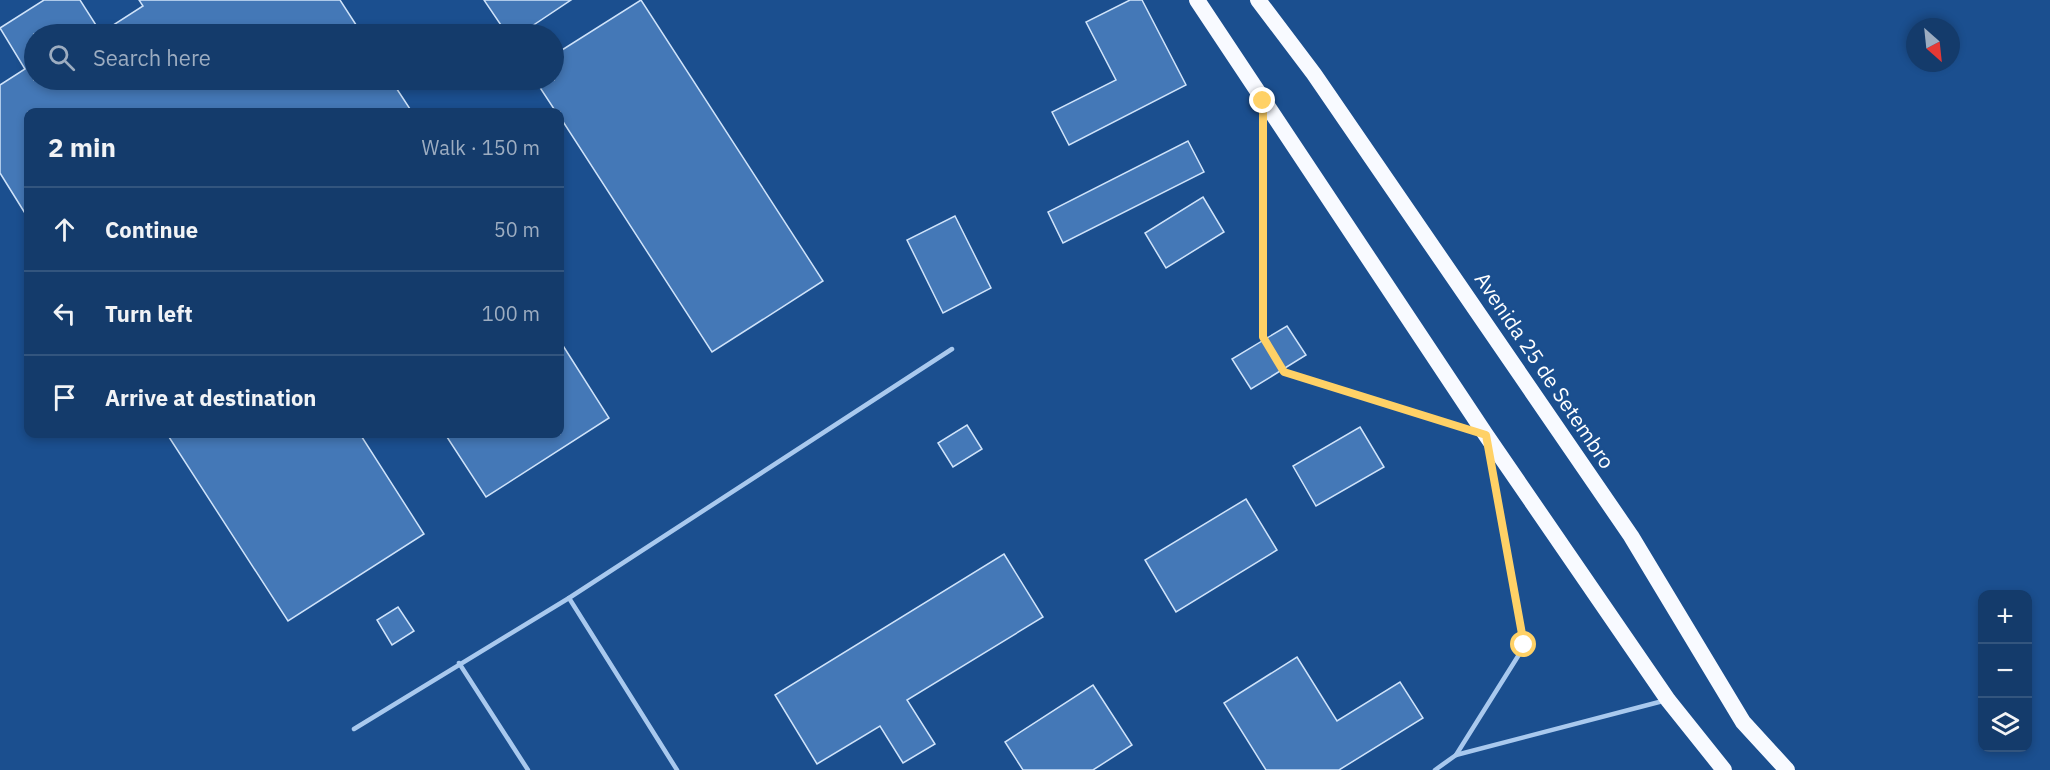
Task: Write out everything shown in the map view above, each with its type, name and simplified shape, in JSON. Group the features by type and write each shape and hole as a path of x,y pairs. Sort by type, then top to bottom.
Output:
{"highway":[{"path":"1197,0 1486,435 1668,700 1724,770"},
{"name":"Avenida 25 de Setembro","path":"1258,0 1314,74 1631,536 1743,722 1787,770"}],"lane":[{"path":"1263,101 1263,337 1284,372 1486,435 1524,645 1456,755"},
{"path":"354,729 569,597 952,349"},
{"path":"569,597 677,770"},
{"path":"459,663 528,770"},
{"path":"1435,770 1456,755 1668,700"}],"building":[{"path":"44,0 80,0 95,24 24,24 24,67 0,28"},
{"path":"139,0 340,0 356,24 115,24 143,6"},
{"path":"484,0 571,0 535,24 500,24"},
{"path":"641,0 823,281 712,352 564,123 564,108 553,108 542,90 564,90 564,49"},
{"path":"1130,0 1142,0 1186,85 1069,145 1052,112 1116,80 1086,22"},
{"path":"24,70 24,90 398,90 409,108 24,108 24,212 0,173 0,85"},
{"path":"1188,141 1204,172 1063,243 1048,212"},
{"path":"1203,197 1224,232 1166,268 1145,233"},
{"path":"955,216 991,288 943,313 907,240"},
{"path":"1287,326 1306,355 1251,389 1232,359"},
{"path":"564,347 609,418 486,497 448,438 564,438"},
{"path":"967,425 982,449 953,467 938,443"},
{"path":"1360,427 1384,467 1316,506 1293,466"},
{"path":"170,438 363,438 424,534 288,621"},
{"path":"1246,499 1277,550 1176,612 1145,560"},
{"path":"1004,554 1043,617 907,700 935,744 903,763 880,726 817,764 775,695"},
{"path":"398,607 414,631 392,645 377,620"},
{"path":"1297,657 1337,721 1400,682 1423,718 1339,770 1266,770 1224,703"},
{"path":"1093,685 1132,745 1093,770 1023,770 1005,742"}],"route":[{"path":"1263,101 1263,337 1284,372 1486,435 1524,645"}]}
